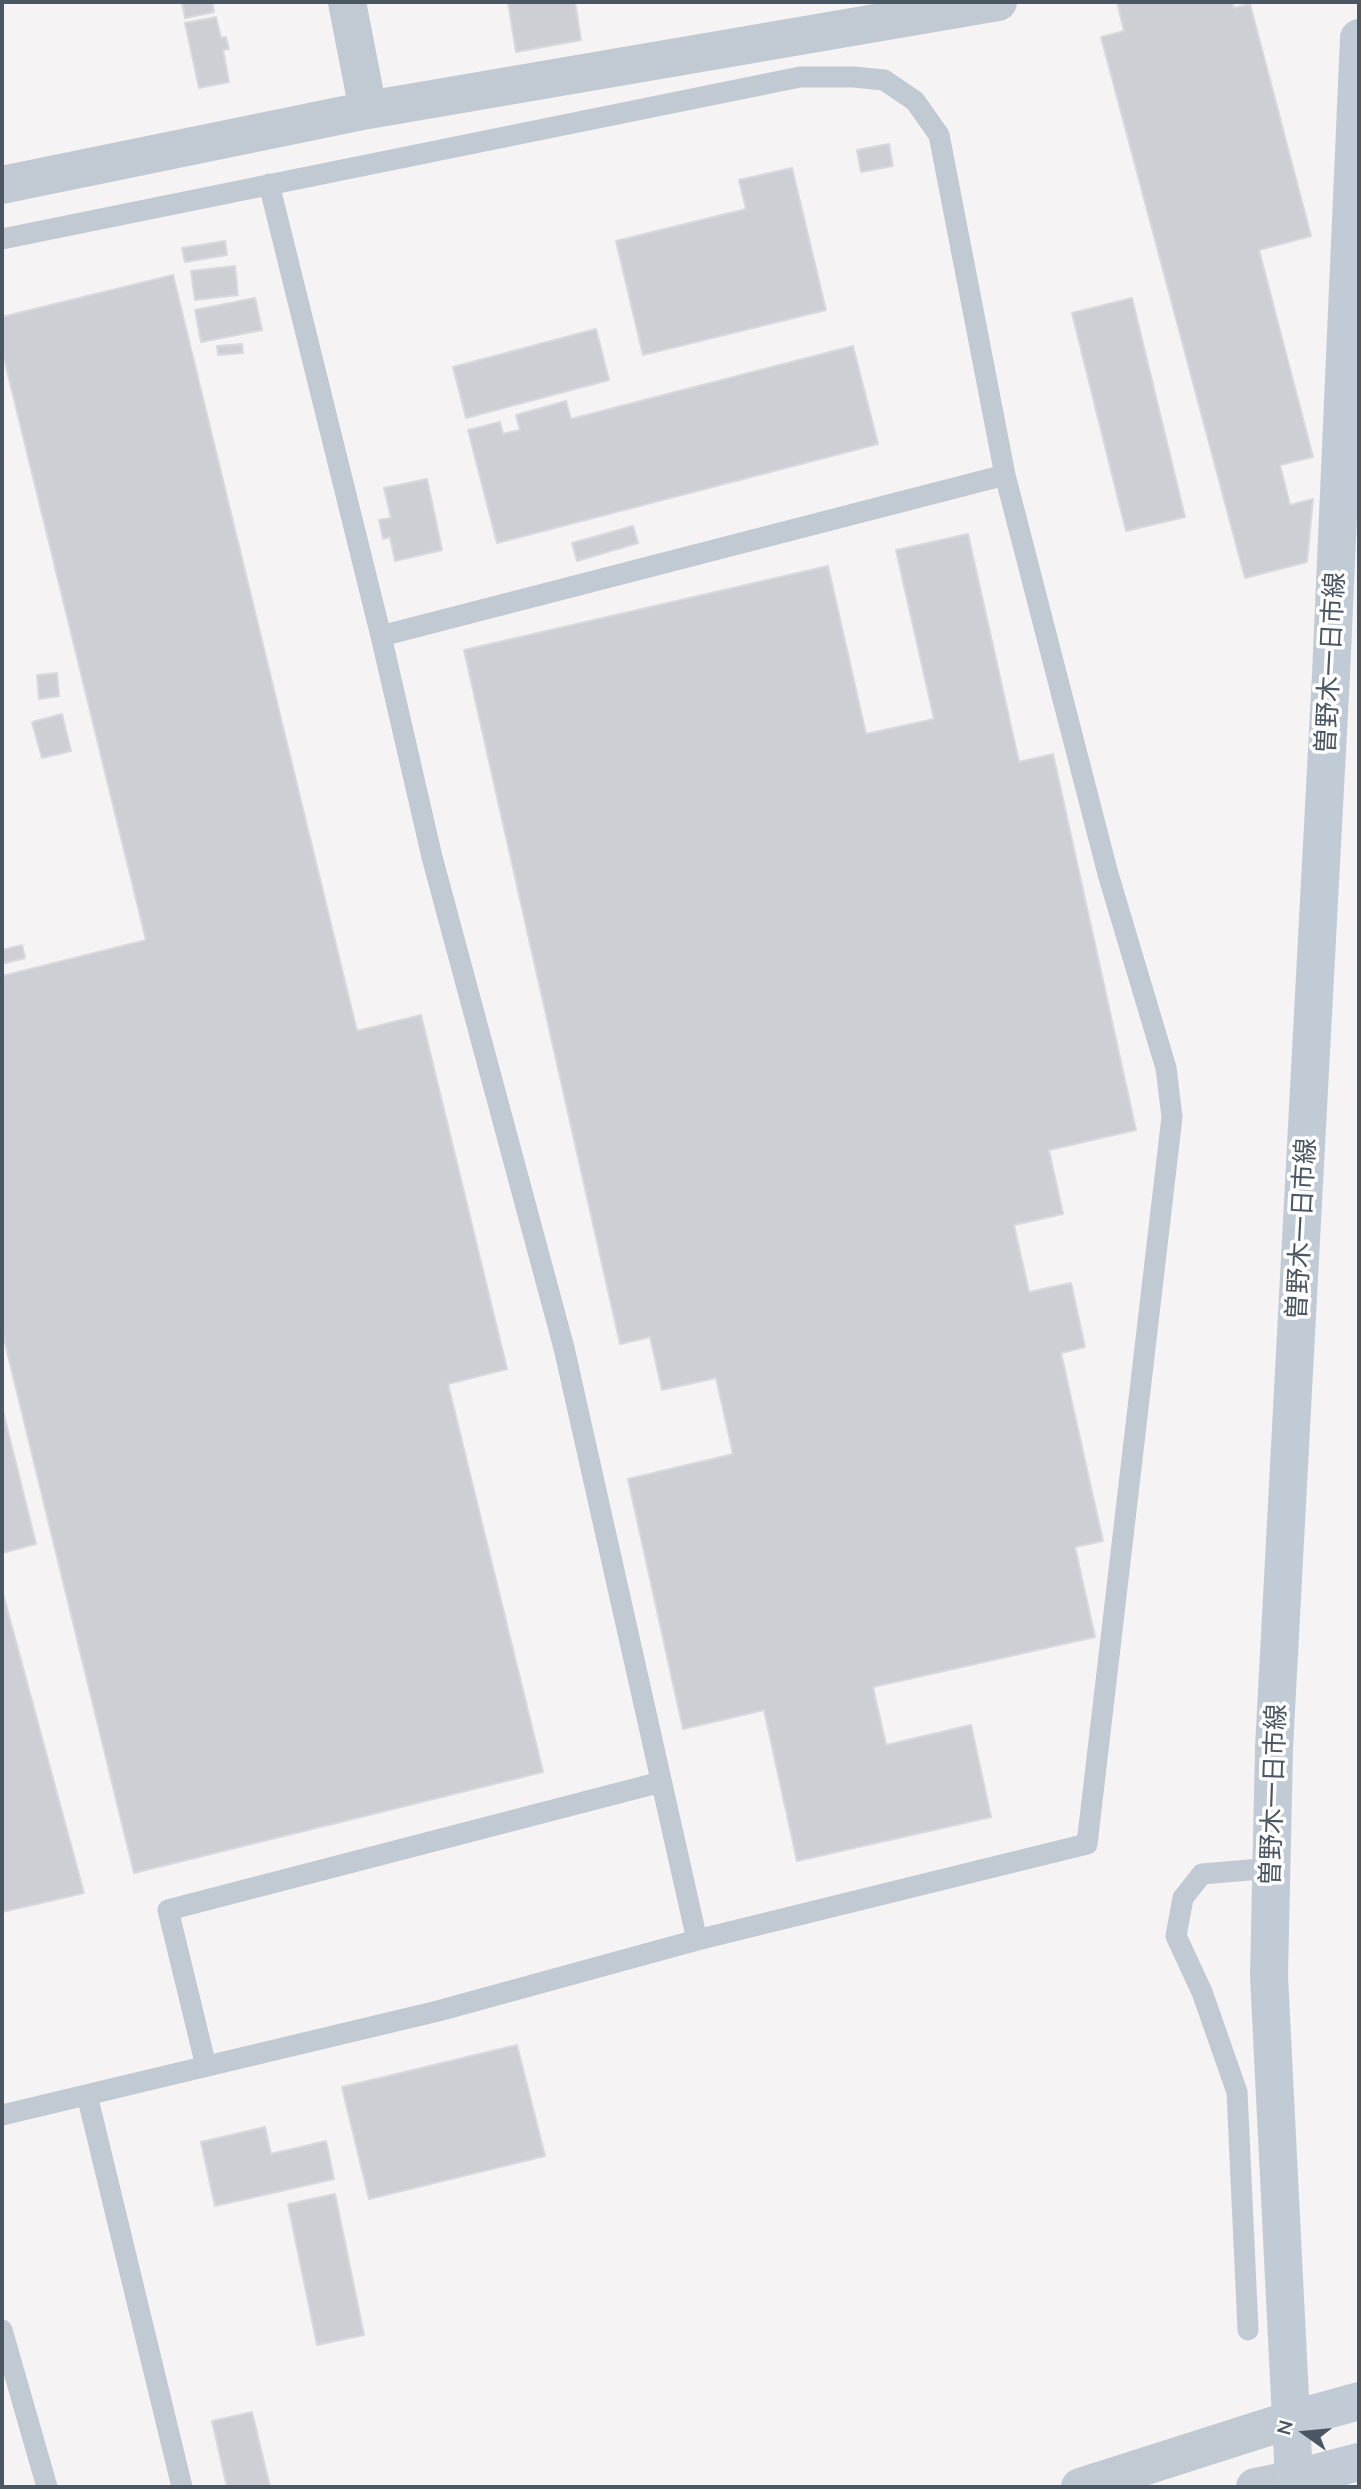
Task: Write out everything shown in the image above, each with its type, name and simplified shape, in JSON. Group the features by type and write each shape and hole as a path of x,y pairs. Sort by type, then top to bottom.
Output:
{"main road":[{"name":"曽野木一日市線","path":"1294,2479 1325,2410 1269,1976 1274,1748 1331,675 1359,38"},
{"path":"1294,2479 1345,2466"}],"street":[{"path":"347,2 368,110"},
{"path":"2,185 368,110 998,2"},
{"path":"1080,2487 1325,2410"},
{"path":"1255,2487 1294,2479"}],"lane":[{"path":"2,239 800,77 884,80 915,101 939,135 1005,475 1108,874 1166,1068 1172,1117 1087,1844 697,1940 438,2011 2,2115"},
{"path":"269,184 381,636 432,857 564,1348 697,1940"},
{"path":"381,636 1005,475"},
{"path":"206,2066 168,1910 661,1782"},
{"path":"1248,2330 1237,2092 1202,1992 1176,1936 1182,1898 1202,1874 1272,1868"},
{"path":"87,2095 181,2487"},
{"path":"2,2330 47,2487"}],"building":[{"path":"182,2 212,2 214,12 185,18"},
{"path":"508,2 575,2 581,40 516,52"},
{"path":"1117,2 1232,2 1234,8 1250,4 1311,236 1259,250 1313,457 1280,465 1290,505 1313,499 1307,562 1245,578 1101,37 1124,31"},
{"path":"216,17 221,38 226,37 229,49 223,50 229,82 199,88 185,23"},
{"path":"889,144 893,166 861,172 857,150"},
{"path":"792,168 826,310 643,355 616,241 746,209 739,180"},
{"path":"225,241 227,255 185,262 182,248"},
{"path":"235,266 238,295 195,300 191,271"},
{"path":"173,275 357,1031 421,1015 507,1369 448,1384 543,1772 134,1873 2,1331 2,976 146,940 2,350 2,317"},
{"path":"255,298 262,330 201,342 195,310"},
{"path":"1132,298 1185,517 1126,531 1072,313"},
{"path":"596,329 609,380 466,418 453,367"},
{"path":"242,344 243,353 218,355 217,346"},
{"path":"853,346 878,444 497,543 468,430 500,422 503,434 520,430 516,415 566,401 571,419"},
{"path":"427,479 442,550 395,561 390,537 383,539 379,520 391,518 384,488"},
{"path":"633,526 638,543 577,561 572,543"},
{"path":"968,534 1019,762 1053,754 1136,1130 1049,1150 1063,1214 1014,1225 1029,1292 1071,1283 1085,1347 1061,1353 1103,1541 1075,1547 1095,1637 873,1687 886,1745 971,1725 991,1817 797,1861 764,1710 683,1729 628,1479 733,1454 716,1378 662,1390 650,1337 620,1344 464,650 828,566 866,734 934,719 896,550"},
{"path":"57,673 59,696 39,699 37,675"},
{"path":"62,714 71,751 42,758 32,722"},
{"path":"22,945 25,958 2,964 2,950"},
{"path":"2,1407 36,1544 2,1553"},
{"path":"2,1590 84,1893 2,1912"},
{"path":"517,2045 545,2156 369,2199 342,2087"},
{"path":"265,2127 271,2154 326,2141 334,2179 215,2206 201,2142"},
{"path":"335,2194 364,2335 317,2345 288,2204"},
{"path":"252,2412 270,2487 227,2487 212,2421"}]}
